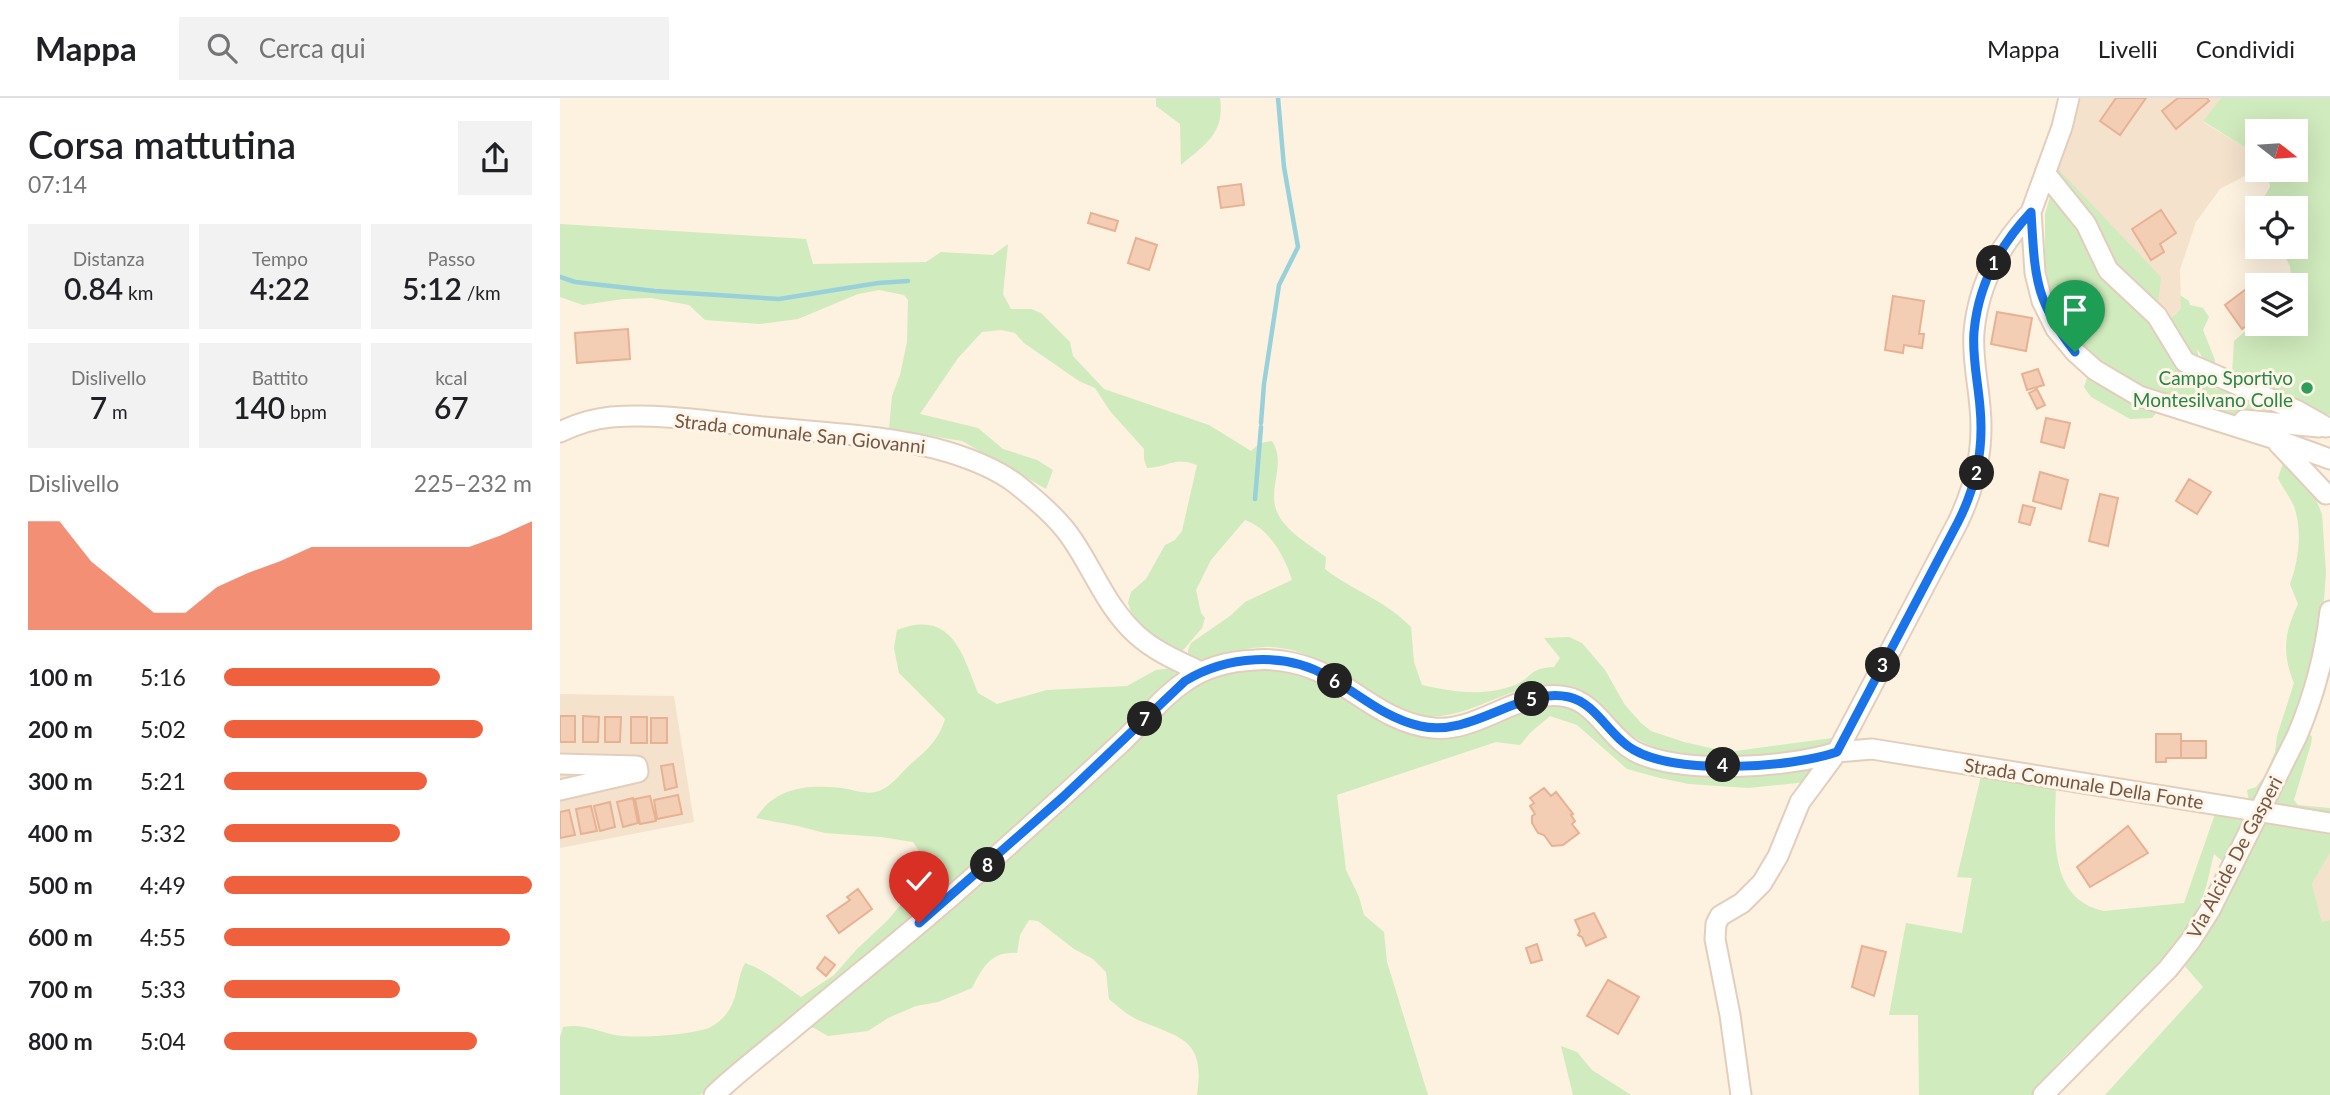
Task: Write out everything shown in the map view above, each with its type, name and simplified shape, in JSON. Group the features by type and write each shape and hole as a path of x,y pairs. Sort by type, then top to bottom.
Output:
{"street":[{"path":"1741,1095 1731,1022 1715,939 1716,924 1720,916 1749,897 1768,875 1800,802 1837,752 1958,522 1973,487 1982,436 1974,348 1976,321 1998,254 2009,236 2031,212 2069,98"},
{"path":"2045,173 2086,224 2108,270 2157,316 2185,362 2298,411 2329,428"},
{"path":"2031,212 2035,273 2042,302 2056,329 2075,352 2095,370 2139,396 2272,438 2307,460 2329,496"},
{"name":"Strada comunale San Giovanni","path":"560,432 584,421 611,417 687,420 911,443 985,465 1013,482 1071,536 1101,592 1135,634 1159,653 1201,672"},
{"path":"2212,418 2329,428"},
{"path":"2272,438 2329,428"},
{"path":"2307,460 2315,442 2329,428"},
{"path":"2307,460 2330,459"},
{"name":"Via Alcide De Gasperi","path":"2043,1095 2168,969 2210,910 2309,707 2319,676 2330,611"},
{"name":"Strada Comunale Della Fonte","path":"1201,672 1232,663 1256,660 1293,663 1326,675 1394,717 1442,729 1469,723 1552,695 1570,697 1588,707 1615,736 1633,750 1656,760 1681,764 1780,765 1810,761 1837,752 1872,749 2133,789 2330,823"},
{"path":"715,1095 977,874 1126,738 1169,695 1201,672"},
{"path":"560,764 637,766 638,772 560,790"}],"shaded area":[{"path":"2081,98 2221,98 2203,122 2245,148 2245,176 2220,189 2196,222 2180,270 2181,308 2171,317 2157,314 2058,169"},
{"path":"560,694 674,696 694,822 560,848"},
{"path":"2330,853 2330,920 2322,922 2312,884"}],"green space":[{"path":"1156,98 1220,98 1221,110 1216,129 1205,144 1181,165 1180,124 1156,106"},
{"path":"2221,98 2330,98 2330,415 2322,413 2320,420 2159,410 2152,418 2130,419 2091,397 2084,387 2089,372 2051,302 2045,263 2045,214 2058,169 2161,277 2157,314 2172,317 2181,308 2180,295 2189,301 2190,305 2203,308 2209,317 2203,330 2215,360 2215,369 2208,366 2197,349 2200,364 2216,389 2231,391 2234,341 2245,331 2245,336 2308,336 2308,273 2291,273 2286,259 2308,259 2308,196 2265,196 2270,187 2269,182 2308,182 2308,119 2245,119 2245,147 2203,121"},
{"path":"560,224 806,239 813,264 926,262 941,252 993,255 1008,244 1003,294 1011,309 1031,309 1041,313 1070,342 1073,356 1104,389 1209,425 1251,451 1260,443 1272,441 1278,458 1275,503 1281,519 1299,537 1326,557 1325,569 1391,610 1411,627 1414,662 1422,685 1469,692 1504,689 1521,682 1535,671 1554,667 1560,658 1544,638 1569,637 1582,643 1605,670 1625,705 1651,731 1728,752 1840,737 1807,782 1748,788 1689,784 1627,769 1577,725 1550,716 1520,745 1496,742 1337,795 1346,870 1364,915 1384,932 1387,962 1428,1095 1197,1095 1197,1061 1186,1042 1122,1010 1109,999 1106,972 1093,959 1074,949 1038,921 1029,920 1020,935 1017,953 994,958 984,967 972,988 938,1002 916,1006 888,1018 868,1031 828,1036 814,1028 794,1023 781,1024 700,1095 560,1095 560,1037 563,1027 583,1027 635,1037 674,1035 712,1027 731,1007 745,963 801,997 834,975 902,903 923,857 913,842 825,833 756,818 774,799 797,789 822,787 872,793 881,790 896,780 932,743 945,719 899,673 894,648 897,630 915,625 930,625 942,630 960,650 978,693 997,704 1047,690 1127,686 1156,670 1179,667 1288,667 1315,678 1402,727 1553,699 1564,700 1609,735 1679,757 1633,736 1592,701 1568,687 1550,684 1532,686 1460,712 1424,716 1399,708 1351,678 1303,653 1277,647 1255,648 1196,661 1188,659 1191,643 1245,602 1292,580 1285,562 1269,536 1245,520 1211,560 1196,590 1201,613 1205,618 1202,628 1178,656 1135,622 1128,603 1131,592 1146,579 1165,545 1175,540 1182,531 1197,465 1177,462 1147,468 1144,449 1110,411 1095,388 1079,381 1024,343 1015,333 1001,330 982,332 958,358 920,414 978,428 1003,449 1037,460 1053,470 1046,489 962,441 889,429 892,396 907,342 908,300 904,295 879,290 858,294 798,319 760,324 705,320 689,305 651,298 583,305 560,297"},
{"path":"2284,460 2312,490 2322,514 2326,573 2321,640 2296,718 2312,737 2294,800 2298,805 2330,808 2330,853 2312,884 2322,922 2330,920 2330,1095 2105,1095 2203,987 2183,964 2238,875 2214,854 2196,913 2176,945 2139,987 2061,1061 2037,1095 1919,1095 1918,1015 1889,1015 1906,923 1962,933 1972,878 1957,877 1982,772 2056,785 2055,841 2063,878 2072,893 2085,904 2104,911 2184,903 2215,814 2249,803 2247,790 2256,787 2264,777 2275,752 2277,736 2294,683 2286,643 2298,604 2290,584 2297,558 2299,531 2295,509 2278,478"},
{"path":"1561,1046 1577,1052 1592,1070 1631,1095 1573,1095"}],"building":[{"path":"2116,98 2146,98 2120,135 2100,121"},
{"path":"2178,98 2207,98 2209,101 2176,129 2162,111"},
{"path":"1241,184 1244,205 1221,208 1218,187"},
{"path":"2161,210 2176,233 2160,244 2164,252 2151,260 2132,229"},
{"path":"1091,213 1118,221 1115,231 1088,223"},
{"path":"1136,238 1157,245 1149,270 1128,263"},
{"path":"2245,290 2245,327 2242,329 2225,305"},
{"path":"1893,296 1924,301 1919,334 1924,334 1922,348 1904,345 1903,353 1885,350"},
{"path":"1997,312 2032,318 2026,351 1991,344"},
{"path":"628,329 630,359 577,363 575,333"},
{"path":"2038,369 2044,385 2027,390 2022,374"},
{"path":"2037,389 2045,405 2037,409 2029,393"},
{"path":"2046,418 2070,423 2064,448 2041,442"},
{"path":"2040,472 2068,480 2061,509 2033,501"},
{"path":"2189,479 2211,492 2197,514 2176,501"},
{"path":"2100,494 2118,498 2108,546 2089,541"},
{"path":"2023,505 2035,508 2030,525 2019,522"},
{"path":"560,716 575,716 575,742 560,742"},
{"path":"583,716 599,717 598,742 583,742"},
{"path":"605,717 621,717 620,742 605,742"},
{"path":"631,717 647,717 647,743 631,743"},
{"path":"651,718 667,718 667,743 651,743"},
{"path":"2156,734 2181,734 2181,758 2166,758 2166,762 2156,762"},
{"path":"2181,741 2206,741 2206,758 2181,758"},
{"path":"673,764 677,787 665,790 661,766"},
{"path":"1544,788 1551,796 1556,792 1573,814 1571,815 1575,821 1572,824 1579,833 1563,845 1552,846 1532,823 1532,816 1535,814 1530,806 1534,803 1530,798"},
{"path":"678,795 682,814 657,819 654,800"},
{"path":"650,796 656,821 640,824 635,799"},
{"path":"633,798 638,823 623,827 617,802"},
{"path":"610,802 615,827 600,831 594,806"},
{"path":"591,806 597,831 581,834 576,809"},
{"path":"569,810 575,835 560,838 560,812"},
{"path":"2128,826 2148,853 2090,887 2077,867"},
{"path":"858,889 872,909 839,933 827,916 850,900 847,897"},
{"path":"1594,913 1606,937 1586,946 1578,935 1580,931 1575,920"},
{"path":"1537,944 1542,960 1531,963 1526,948"},
{"path":"1862,946 1886,952 1874,996 1852,987"},
{"path":"825,957 835,965 826,976 817,968"},
{"path":"1608,980 1639,997 1618,1034 1587,1016"}],"waterway":[{"path":"1261,423 1279,285 1298,247 1284,167 1278,98"},
{"path":"560,277 575,282 655,291 779,299 878,283 908,281"},
{"path":"1255,499 1261,427"}],"place":[{"name":"Campo Sportivo Montesilvano Colle","path":"2307,388"}],"route":[{"path":"919,923 1063,797 1185,681 1214,666 1256,660 1293,663 1326,675 1394,717 1420,726 1442,729 1469,723 1552,695 1570,697 1588,707 1615,736 1633,750 1656,760 1681,764 1780,765 1810,761 1837,752 1958,522 1973,487 1982,436 1974,348 1976,321 1998,254 2009,236 2031,212 2035,273 2042,302 2056,329 2075,352"}]}
